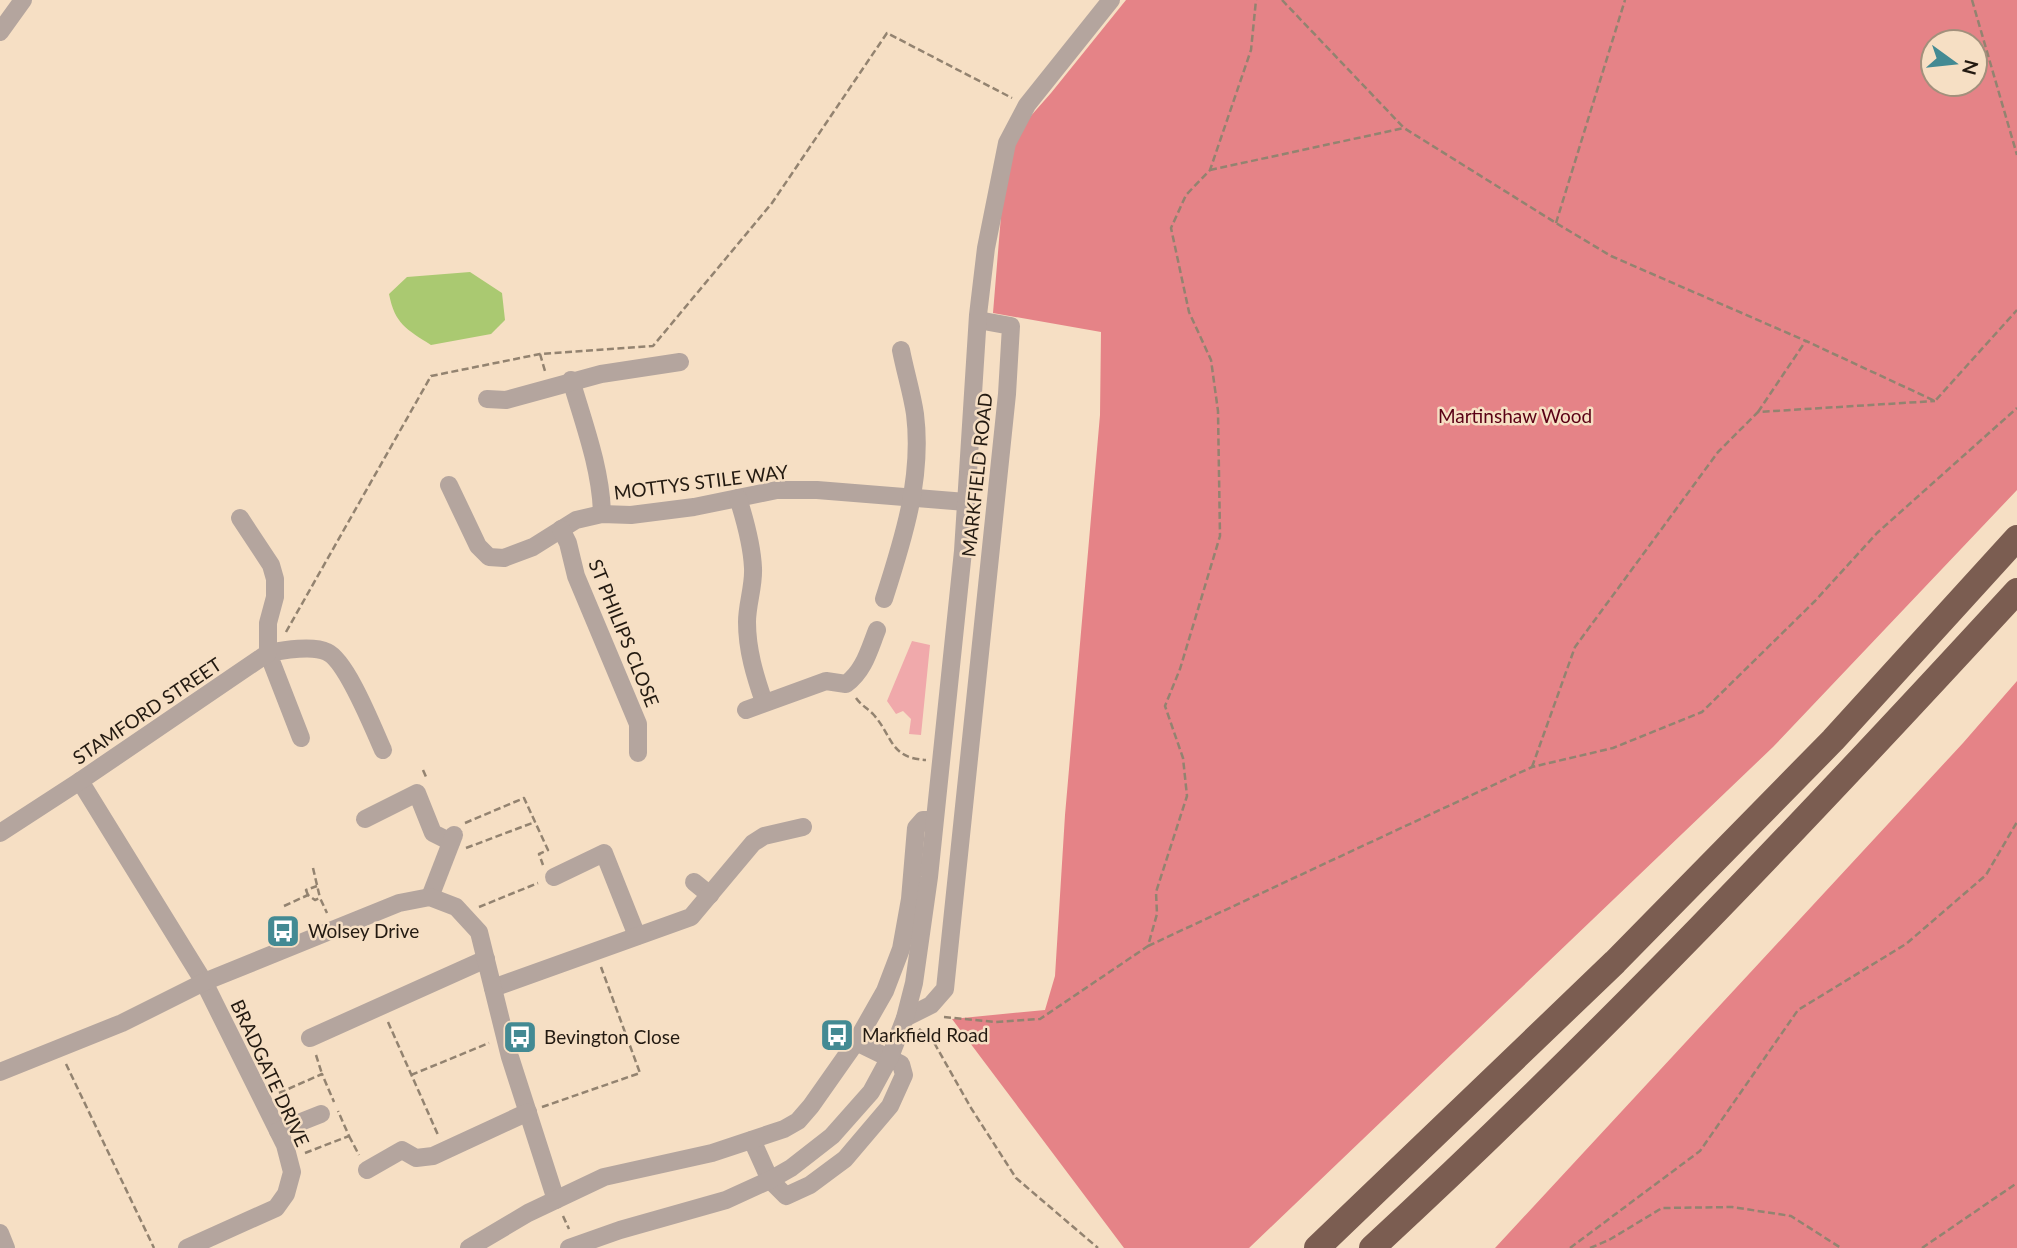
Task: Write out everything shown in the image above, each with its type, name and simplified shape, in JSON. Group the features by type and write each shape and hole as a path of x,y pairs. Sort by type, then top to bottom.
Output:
{"highway":[{"path":"1317,1248 1615,962 1833,740 2017,538"},
{"path":"1372,1248 1649,979 1854,769 2017,591"}],"street":[{"path":"0,32 23,0"},
{"name":"MARKFIELD ROAD","path":"572,1246 726,1200 770,1181 832,1136 871,1092 890,1057 905,1018 916,971 929,877 963,551 978,320 986,248 1007,143 1027,105 1111,0"},
{"name":"MARKFIELD ROAD","path":"905,1018 931,1005 945,989 1006,407 1011,326 978,320"},
{"path":"884,599 905,535 917,455 915,413 901,351"},
{"path":"487,399 506,400 572,380 680,362"},
{"path":"572,380 594,460 602,498 602,514"},
{"name":"MOTTYS STILE WAY","path":"449,485 478,546 489,557 504,558 533,547 576,520 602,514 631,515 694,507 777,490 966,502"},
{"path":"738,498 753,567 753,591 747,620 748,644 754,674 764,702"},
{"path":"240,518 271,565 275,579 275,597 268,623 268,653 301,738"},
{"name":"ST PHILIPS CLOSE","path":"561,529 568,543 576,576 638,724 638,753"},
{"path":"746,710 826,681 846,684 855,678 862,667 877,630"},
{"path":"268,653 293,649 326,651 340,661 383,750"},
{"name":"STAMFORD STREET","path":"0,833 268,653"},
{"path":"80,781 204,982"},
{"path":"365,819 416,793 433,833 454,839 430,897"},
{"path":"469,1248 528,1213 604,1177 712,1153 784,1129 798,1121 856,1042 885,991 901,949 910,899 916,828 923,820 934,820"},
{"path":"493,988 691,917 753,843 764,836 803,827"},
{"path":"551,878 604,853 637,936"},
{"path":"694,882 710,895"},
{"path":"0,1072 122,1023 204,982 334,929 399,903 430,897 456,907 479,932 505,1037 556,1200"},
{"path":"310,1038 485,959"},
{"name":"BRADGATE DRIVE","path":"187,1248 275,1208 286,1194 292,1172 285,1145 204,982"},
{"path":"752,1140 770,1181 786,1196 810,1185 845,1159 890,1106 904,1074 901,1063 856,1042"},
{"path":"367,1170 402,1150 416,1158 433,1156 528,1112"},
{"path":"278,1131 320,1113"},
{"path":"0,1233 6,1248"}],"path":[{"path":"1148,946 1157,914 1156,892 1187,796 1183,758 1165,706 1180,668 1220,536 1218,411 1211,360 1189,312 1171,228 1186,195 1210,170 1251,50 1256,0"},
{"path":"1282,0 1404,128 1556,223 1611,256 1935,401"},
{"path":"1556,223 1625,0"},
{"path":"1972,0 2017,155"},
{"path":"268,653 290,627 431,376 540,354 653,346 772,203 887,33 1027,105"},
{"path":"1210,170 1404,128"},
{"path":"1758,412 1935,401 2017,310"},
{"path":"1532,767 1575,647 1718,453 1758,412 1806,341"},
{"path":"937,1016 996,1022 1040,1018 1148,946 1532,767 1613,748 1702,712 1815,601 1877,533 2017,408"},
{"path":"846,684 859,703 873,715 894,747 905,757 940,761"},
{"path":"423,770 428,781"},
{"path":"454,839 524,798 548,850 538,854 551,878 462,914"},
{"path":"1570,1248 1700,1151 1798,1010 1906,944 1986,874 2017,821"},
{"path":"454,839 535,822"},
{"path":"313,868 320,898 334,929"},
{"path":"317,886 306,890 315,900 320,898"},
{"path":"284,906 308,895"},
{"path":"528,1112 640,1073 596,951"},
{"path":"382,1006 445,1151"},
{"path":"905,1018 932,1039 971,1108 1016,1178 1098,1248"},
{"path":"411,1075 505,1037"},
{"path":"310,1038 322,1074"},
{"path":"58,1048 154,1248"},
{"path":"349,1136 367,1170"},
{"path":"1922,1248 2017,1183"},
{"path":"556,1200 572,1246"},
{"path":"1590,1248 1609,1240 1662,1208 1732,1207 1791,1216 1841,1248"}],"shaded area":[{"path":"470,272 502,293 505,320 491,334 431,345 408,330 398,319 389,294 407,277"},
{"path":"912,641 930,645 921,735 909,734 911,719 903,711 896,714 887,701"}],"green space":[{"name":"Martinshaw Wood","path":"1126,0 2017,0 2017,490 1773,747 1249,1248 1124,1248 952,1019 1045,1010 1055,976 1065,815 1100,415 1101,332 993,313 1007,143"},
{"path":"2017,681 2017,1248 1495,1248 1963,743"}],"place":[{"name":"Wolsey Drive","path":"283,931"},
{"name":"Markfield Road","path":"837,1035"},
{"name":"Bevington Close","path":"520,1037"}]}
